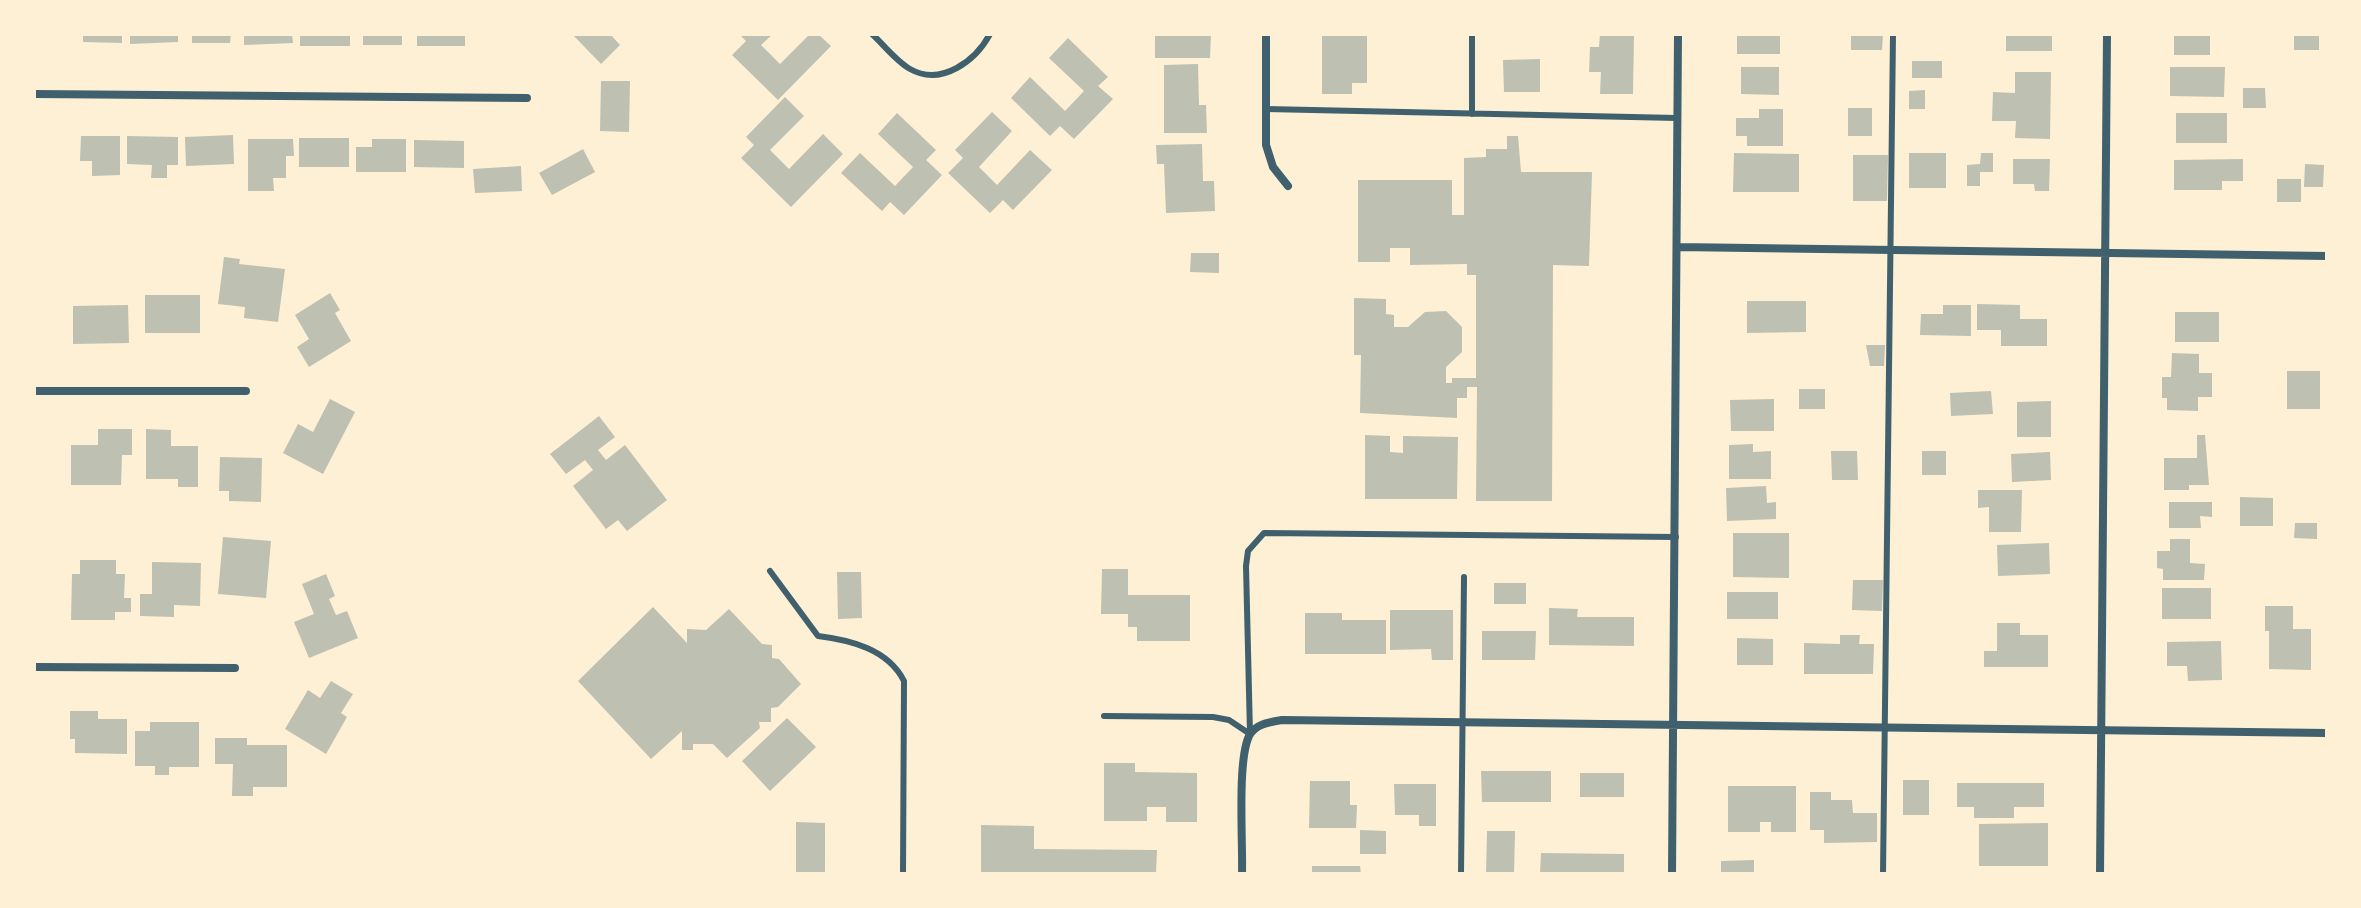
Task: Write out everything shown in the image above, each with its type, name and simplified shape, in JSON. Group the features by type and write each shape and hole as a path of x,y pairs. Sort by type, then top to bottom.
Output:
{"street":[{"path":"1266,34 1266,145 1273,167 1288,186"},
{"path":"1672,874 1678,34"},
{"path":"2100,874 2107,34"},
{"path":"34,94 527,98"},
{"path":"1678,247 2327,256"},
{"path":"34,391 246,391"},
{"path":"34,667 235,668"},
{"path":"1242,874 1244,760 1250,734 1262,724 1282,720 1463,725 2327,733"}],"lane":[{"path":"872,34 910,69 931,74 952,72 967,63 990,34"},
{"path":"1472,34 1472,114"},
{"path":"1883,874 1893,34"},
{"path":"1266,109 1677,118"},
{"path":"1250,734 1246,566 1248,551 1264,533 1676,537"},
{"path":"770,571 818,636 845,640 875,651 898,668 904,681 903,874"},
{"path":"1461,874 1464,577"},
{"path":"1104,716 1213,717 1229,720 1250,734"}],"building":[{"path":"83,34 122,34 122,43 83,42"},
{"path":"130,34 178,34 178,42 130,44"},
{"path":"192,34 231,34 230,43 192,43"},
{"path":"244,34 292,34 293,43 244,45"},
{"path":"300,34 350,34 350,46 300,46"},
{"path":"363,34 402,34 402,45 363,45"},
{"path":"417,34 465,34 465,46 417,46"},
{"path":"572,34 610,34 620,45 601,64"},
{"path":"739,34 773,34 761,45 780,64 810,34 818,34 831,46 778,100 732,55 746,41"},
{"path":"1155,34 1211,34 1210,58 1155,58"},
{"path":"1322,34 1367,34 1367,83 1352,83 1352,94 1322,94"},
{"path":"1600,34 1634,34 1633,94 1600,94 1601,72 1589,72 1590,47 1599,47"},
{"path":"1737,34 1780,34 1780,54 1737,54"},
{"path":"1851,34 1883,34 1882,50 1851,50"},
{"path":"2006,34 2052,34 2052,51 2006,51"},
{"path":"2174,34 2210,34 2210,55 2174,55"},
{"path":"2294,34 2319,34 2319,50 2294,50"},
{"path":"1068,38 1108,77 1098,86 1113,99 1074,139 1060,126 1050,136 1011,98 1030,77 1065,111 1084,91 1049,58"},
{"path":"1540,59 1540,92 1504,92 1503,60"},
{"path":"1912,61 1942,61 1942,78 1912,78"},
{"path":"1198,64 1199,105 1206,105 1207,133 1164,133 1164,65"},
{"path":"1741,67 1779,67 1779,95 1741,94"},
{"path":"2170,67 2225,67 2224,97 2170,96"},
{"path":"2015,72 2051,72 2050,139 2015,138 2016,121 1992,121 1993,92 2015,93"},
{"path":"601,81 630,81 629,132 600,131"},
{"path":"2243,88 2265,88 2266,108 2243,108"},
{"path":"1925,90 1925,109 1909,109 1909,91"},
{"path":"785,97 804,116 770,150 789,169 823,134 843,154 791,207 741,158 754,145 746,137"},
{"path":"1848,108 1872,108 1872,136 1848,136"},
{"path":"1759,109 1783,109 1783,146 1747,146 1747,136 1736,136 1736,118 1759,118"},
{"path":"992,112 1012,131 979,167 997,185 1030,150 1052,170 1013,210 1003,200 990,213 948,173 963,158 955,150"},
{"path":"897,113 936,150 926,160 942,175 904,215 890,202 882,211 841,173 860,153 895,186 913,167 878,134"},
{"path":"2176,113 2227,113 2227,143 2176,143"},
{"path":"233,135 234,164 186,166 185,137"},
{"path":"81,136 120,136 120,175 92,176 92,161 80,161"},
{"path":"127,136 178,137 178,165 167,165 167,178 151,178 152,165 127,164"},
{"path":"1507,136 1518,136 1521,172 1592,172 1589,266 1553,265 1552,501 1476,501 1477,387 1467,387 1467,398 1457,398 1457,418 1360,413 1361,355 1354,355 1354,298 1386,299 1386,314 1394,315 1394,327 1408,327 1425,312 1446,311 1462,327 1462,352 1446,367 1446,383 1452,383 1452,378 1476,378 1476,275 1467,275 1467,264 1410,265 1410,248 1390,248 1390,262 1358,262 1358,180 1452,180 1452,215 1464,215 1464,158 1486,157 1486,149 1507,149"},
{"path":"299,138 349,138 349,167 299,167"},
{"path":"248,139 293,139 294,156 286,156 286,178 273,178 274,191 248,191"},
{"path":"372,139 406,139 406,172 356,172 356,147 372,147"},
{"path":"414,140 464,141 464,168 414,167"},
{"path":"1202,144 1203,181 1214,181 1215,211 1166,213 1164,164 1157,164 1156,145"},
{"path":"583,149 595,172 552,195 539,173"},
{"path":"1734,153 1799,154 1799,192 1733,192"},
{"path":"1909,153 1946,153 1946,188 1909,188"},
{"path":"1981,153 1993,153 1993,172 1980,172 1980,186 1967,186 1967,165 1980,164"},
{"path":"1853,155 1888,155 1887,201 1853,201"},
{"path":"2013,159 2050,159 2049,191 2035,191 2034,184 2013,184"},
{"path":"2243,159 2243,181 2222,181 2222,190 2174,190 2174,160"},
{"path":"2305,164 2324,165 2323,187 2304,187"},
{"path":"521,166 522,191 475,193 473,169"},
{"path":"2277,179 2301,179 2301,202 2277,202"},
{"path":"1191,253 1219,253 1219,273 1190,272"},
{"path":"224,257 240,259 239,264 285,269 278,322 244,318 245,307 218,304"},
{"path":"330,293 340,310 335,313 351,341 309,367 297,347 309,339 295,315"},
{"path":"145,295 200,295 200,333 145,333"},
{"path":"1747,301 1806,301 1806,332 1747,333"},
{"path":"1977,304 2020,305 2020,319 2047,319 2047,346 2001,346 2001,330 1977,330"},
{"path":"128,305 129,343 73,344 73,306"},
{"path":"1943,305 1971,305 1971,336 1920,335 1921,314 1943,314"},
{"path":"2175,312 2219,312 2219,342 2175,342"},
{"path":"1866,345 1885,345 1884,366 1870,366"},
{"path":"2172,353 2199,354 2199,373 2212,373 2212,397 2198,397 2198,411 2167,410 2167,398 2162,398 2162,377 2171,377"},
{"path":"2287,371 2320,371 2320,409 2287,409"},
{"path":"1799,389 1825,389 1825,409 1799,409"},
{"path":"1991,391 1993,414 1951,416 1950,393"},
{"path":"330,399 355,412 323,474 283,453 298,424 313,432"},
{"path":"1774,399 1774,431 1731,431 1730,400"},
{"path":"2051,401 2051,437 2017,437 2017,402"},
{"path":"599,416 615,437 598,450 606,460 625,445 667,500 627,531 618,520 606,529 573,486 593,470 585,460 566,474 550,454"},
{"path":"98,429 132,429 132,455 122,455 121,485 71,485 71,445 98,445"},
{"path":"146,429 171,430 171,446 198,446 198,487 178,487 178,479 146,479"},
{"path":"1365,435 1390,436 1390,452 1403,453 1403,436 1458,437 1457,499 1365,499"},
{"path":"2197,435 2205,435 2209,485 2189,485 2189,490 2164,490 2164,458 2197,458"},
{"path":"1753,444 1753,452 1771,451 1771,479 1729,479 1729,445"},
{"path":"1831,451 1857,451 1858,480 1832,480"},
{"path":"1922,451 1946,451 1946,475 1922,475"},
{"path":"2050,452 2051,480 2012,482 2011,454"},
{"path":"220,457 262,458 261,502 229,501 229,491 219,491"},
{"path":"1766,486 1767,503 1776,502 1776,519 1727,521 1726,488"},
{"path":"1978,490 2022,490 2021,532 1989,532 1989,507 1978,508"},
{"path":"2240,497 2273,498 2273,526 2240,526"},
{"path":"2169,502 2212,502 2212,517 2200,516 2201,528 2169,528"},
{"path":"2295,523 2317,523 2317,539 2294,538"},
{"path":"1733,533 1789,533 1789,578 1733,577"},
{"path":"223,537 271,541 266,598 218,594"},
{"path":"2170,539 2190,539 2190,563 2205,564 2204,580 2163,580 2163,569 2157,568 2157,551 2170,551"},
{"path":"2049,543 2050,574 1998,576 1997,545"},
{"path":"80,560 116,560 116,574 125,574 124,598 131,598 131,612 115,612 115,620 71,620 72,574 80,574"},
{"path":"152,562 201,563 200,606 174,605 174,617 140,616 140,594 152,594"},
{"path":"1102,569 1128,569 1128,595 1190,595 1190,641 1137,641 1137,627 1128,627 1128,614 1101,614"},
{"path":"837,572 861,572 862,618 838,619"},
{"path":"326,574 335,596 329,599 336,615 347,611 358,638 309,658 294,622 314,614 302,584"},
{"path":"1853,580 1883,580 1882,611 1852,610"},
{"path":"1494,583 1526,583 1526,604 1494,604"},
{"path":"2162,588 2211,588 2211,619 2162,619"},
{"path":"1727,592 1778,592 1778,619 1727,619"},
{"path":"2265,606 2293,606 2293,629 2311,629 2311,670 2269,669 2269,631 2265,631"},
{"path":"653,607 687,643 687,629 706,630 729,609 762,644 772,645 772,658 779,659 801,684 778,707 771,708 771,722 759,722 760,728 727,758 713,744 693,744 693,750 682,750 682,731 651,759 578,681"},
{"path":"1549,608 1578,609 1577,617 1634,617 1634,646 1549,645"},
{"path":"1390,610 1453,610 1453,660 1432,660 1431,649 1390,650"},
{"path":"1305,613 1342,613 1342,620 1386,620 1386,654 1305,654"},
{"path":"1997,623 2020,623 2020,635 2048,635 2048,667 1984,667 1984,651 1997,651"},
{"path":"1482,631 1536,631 1535,660 1482,660"},
{"path":"1840,635 1860,635 1859,644 1874,644 1873,674 1804,674 1804,643 1840,644"},
{"path":"1737,638 1773,639 1773,665 1737,665"},
{"path":"2221,641 2222,680 2188,681 2187,666 2167,666 2167,642"},
{"path":"331,681 353,694 341,713 347,717 326,754 285,729 308,690 320,698"},
{"path":"70,711 98,711 98,719 127,719 127,754 75,753 75,739 70,739"},
{"path":"787,718 816,747 770,791 742,761"},
{"path":"150,722 199,722 199,767 169,767 169,775 155,775 155,766 135,766 135,731 150,731"},
{"path":"215,738 247,738 247,745 287,745 287,787 253,787 253,796 232,796 233,764 215,764"},
{"path":"1104,763 1135,763 1135,772 1197,773 1197,822 1166,822 1166,807 1147,807 1147,821 1104,821"},
{"path":"1481,771 1551,771 1551,802 1482,802"},
{"path":"1580,773 1624,773 1624,797 1580,797"},
{"path":"1903,780 1929,780 1929,815 1903,815"},
{"path":"1310,781 1350,781 1350,805 1357,805 1356,828 1309,828"},
{"path":"1957,783 2044,783 2044,807 2014,807 2014,818 1974,818 1974,807 1957,807"},
{"path":"1394,784 1436,784 1436,826 1419,826 1419,815 1395,815"},
{"path":"1728,786 1796,786 1796,832 1771,832 1771,822 1760,822 1760,832 1728,832"},
{"path":"1810,792 1831,792 1831,800 1852,800 1853,813 1877,813 1877,842 1824,843 1824,830 1810,830"},
{"path":"796,822 825,823 825,874 796,874"},
{"path":"2048,823 2048,866 1979,866 1979,824"},
{"path":"981,825 1034,826 1034,849 1157,850 1156,874 981,874"},
{"path":"1360,830 1386,831 1386,854 1360,854"},
{"path":"1487,831 1515,831 1514,874 1486,874"},
{"path":"1541,853 1624,854 1624,874 1540,874"},
{"path":"1754,860 1754,874 1721,874 1721,861"},
{"path":"1312,866 1360,866 1361,874 1312,874"}]}
